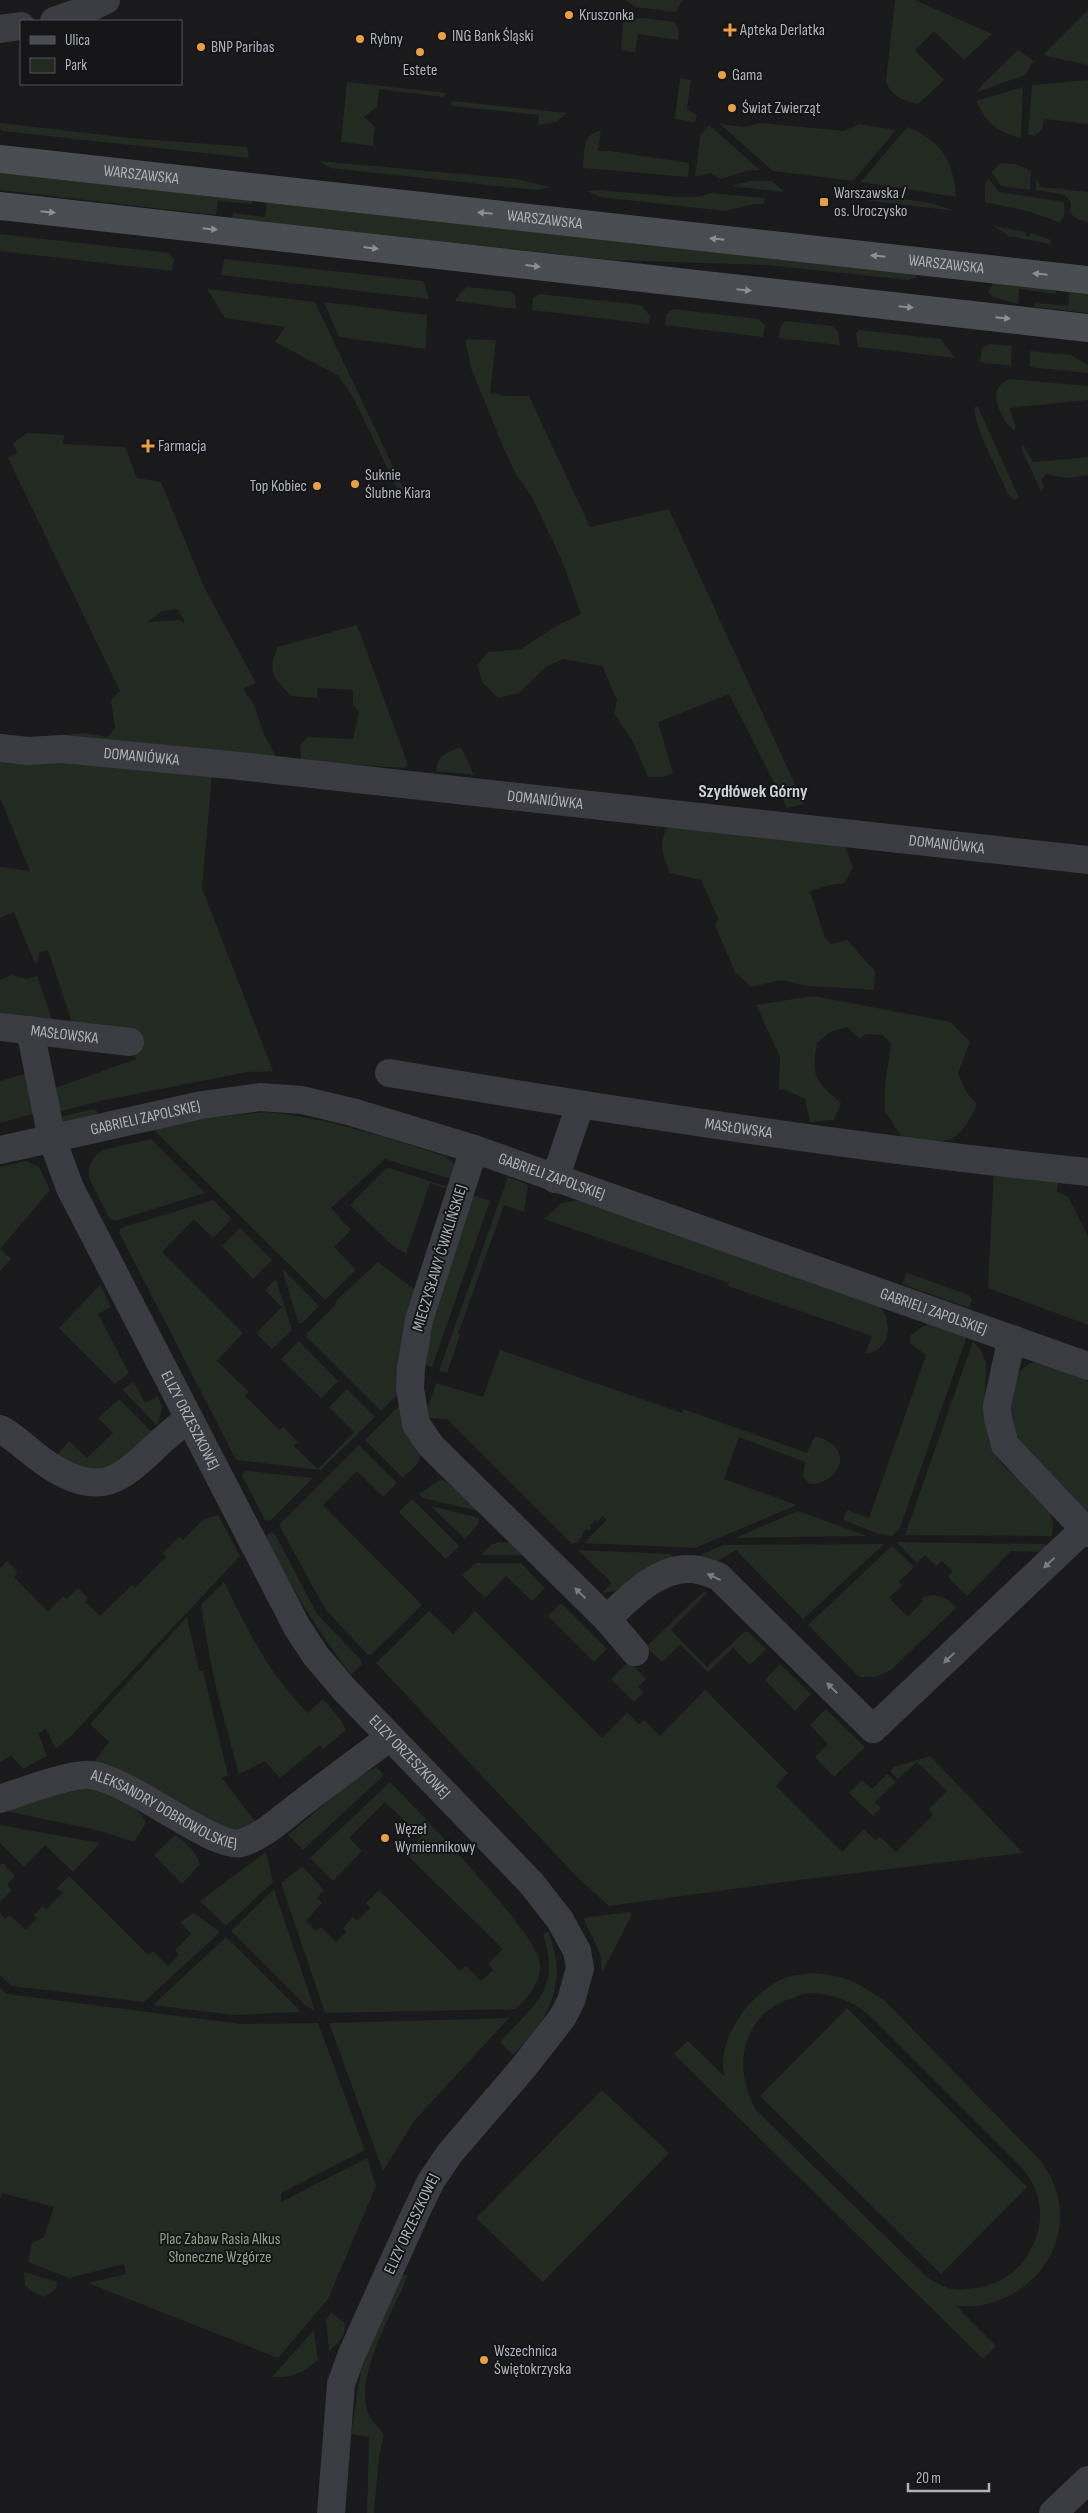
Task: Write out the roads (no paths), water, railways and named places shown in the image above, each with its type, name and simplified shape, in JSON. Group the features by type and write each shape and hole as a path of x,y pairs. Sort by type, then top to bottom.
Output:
{"main road":[{"name":"WARSZAWSKA","path":"0,159 1088,280"},
{"path":"0,206 1088,328"}],"street":[{"path":"57,20 88,10 106,0"},
{"path":"0,29 20,26"},
{"name":"DOMANIÓWKA","path":"0,748 28,751 62,749 230,765 1088,860"},
{"name":"MASŁOWSKA","path":"0,1027 130,1042"},
{"name":"ELIZY ORZESZKOWEJ","path":"30,1030 52,1139 70,1188 297,1627 322,1663 389,1738 532,1884 560,1920 577,1951 580,1968 571,2001 562,2018 523,2068 439,2167 352,2354 341,2384 331,2513"},
{"name":"MASŁOWSKA","path":"389,1073 580,1105 992,1162 1088,1172"},
{"name":"GABRIELI ZAPOLSKIEJ","path":"0,1150 202,1105 260,1097 302,1100 474,1149 1088,1366"},
{"path":"556,1179 580,1105"},
{"name":"MIECZYSŁAWY ĆWIKLIŃSKIEJ","path":"474,1149 419,1320 411,1368 410,1389 416,1424 430,1446 607,1619 635,1652"},
{"path":"607,1619 636,1592 666,1573 691,1569 718,1576 873,1729 1086,1531 1005,1445 998,1419 998,1406 1013,1338"},
{"path":"0,1429 54,1469 82,1482 98,1484 114,1480 127,1472 189,1418"},
{"name":"ALEKSANDRY DOBROWOLSKIEJ","path":"0,1799 78,1776 92,1775 156,1803 213,1837 230,1844 240,1843 277,1822 389,1738"},
{"path":"1053,2513 1088,2480"}],"place":[{"name":"Kruszonka","path":"569,15"},
{"name":"Apteka Derlatka","path":"730,30"},
{"name":"ING Bank Śląski","path":"442,36"},
{"name":"Rybny","path":"360,39"},
{"name":"BNP Paribas","path":"201,47"},
{"name":"Estete","path":"420,52"},
{"name":"Gama","path":"722,75"},
{"name":"Świat Zwierząt","path":"732,108"},
{"name":"Warszawska / os. Uroczysko","path":"824,202"},
{"name":"Farmacja","path":"148,446"},
{"name":"Suknie Ślubne Kiara","path":"355,484"},
{"name":"Top Kobiec","path":"317,486"},
{"name":"Węzeł Wymiennikowy","path":"385,1838"},
{"name":"Wszechnica Świętokrzyska","path":"484,2360"}],"district":[{"name":"Szydłówek Górny","path":"753,791"}],"park label":[{"name":"Plac Zabaw Rasia Alkus Słoneczne Wzgórze","path":"220,2248"}]}
